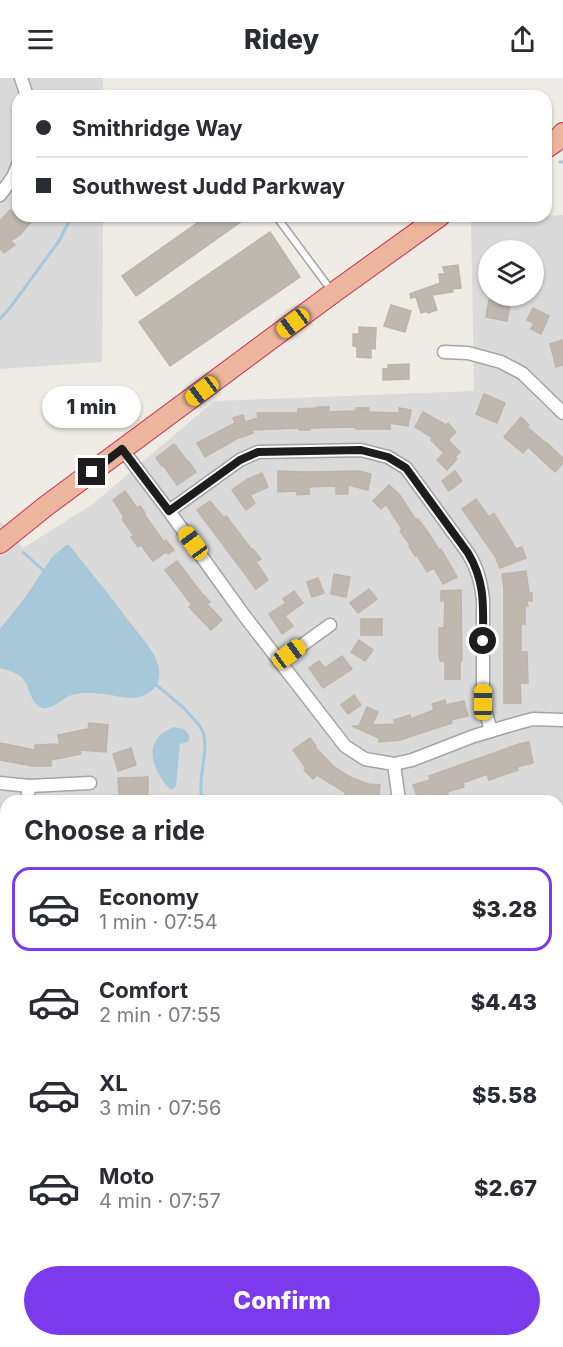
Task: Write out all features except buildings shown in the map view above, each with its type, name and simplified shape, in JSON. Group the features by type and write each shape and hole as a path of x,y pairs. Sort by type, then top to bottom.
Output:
{"highway":[{"path":"0,543 122,449 432,222"}],"street":[{"path":"0,195 12,178"},
{"path":"444,352 468,354 501,362 522,374 561,407"},
{"path":"122,449 345,746 365,759 394,764 412,760 474,736 533,719 563,720"},
{"path":"169,511 240,460 258,452 361,450 388,457 406,468 476,566 483,600 483,702 491,731"},
{"path":"280,661 330,625"},
{"path":"394,764 398,795"},
{"path":"0,783 29,786 90,783"},
{"path":"28,795 29,786"}],"lane":[{"path":"280,222 333,293"}],"shaded area":[{"path":"0,78 103,78 103,90 12,90 12,222 103,222 102,362 0,369"},
{"path":"552,215 563,215 563,795 0,795 0,521 23,548 93,504 214,401 474,391 471,222 552,222"}],"water":[{"path":"69,545 153,653 157,661 159,676 154,689 148,693 124,698 80,693 68,696 44,708 36,704 21,677 14,672 0,668 0,629 52,557"},
{"path":"174,727 184,729 190,738 188,742 180,744 176,786 171,790 154,764 153,747 164,732"}],"waterway":[{"path":"0,319 59,241 69,222"},
{"path":"23,552 44,571"},
{"path":"154,683 184,708 204,734 201,795"}],"route":[{"path":"92,472 122,449 169,511 240,460 258,452 361,450 388,457 406,468 476,566 483,600 483,641"}]}
